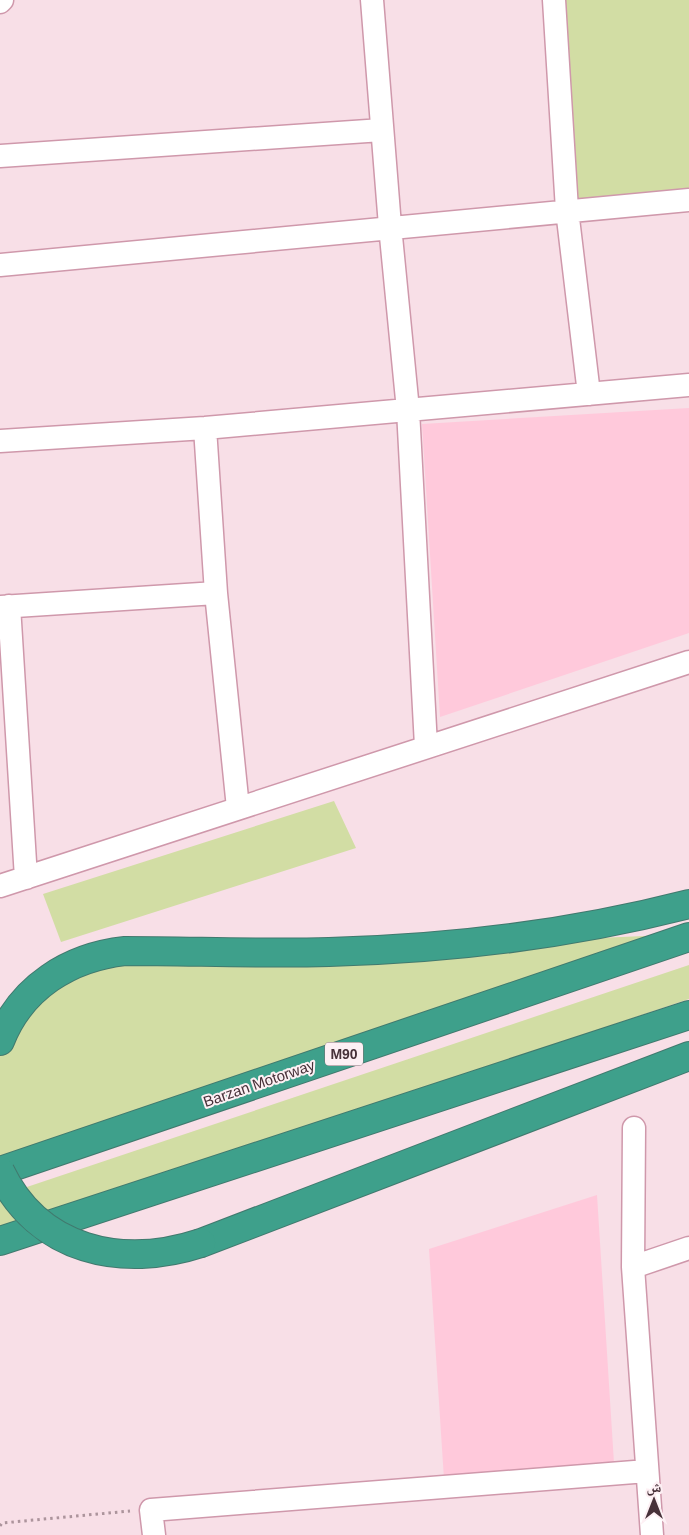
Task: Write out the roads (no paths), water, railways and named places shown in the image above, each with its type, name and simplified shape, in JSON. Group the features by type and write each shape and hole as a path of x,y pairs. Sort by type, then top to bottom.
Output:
{"highway":[{"path":"0,1041 22,1003 49,977 85,958 125,951 275,953 401,949 543,934 613,922 689,904"},
{"name":"Barzan Motorway","path":"0,1171 689,937"},
{"path":"0,1240 689,1015"},
{"path":"0,1171 14,1196 32,1216 65,1239 103,1252 137,1256 178,1251 689,1056"}],"street":[{"path":"372,0 390,226 408,410 426,746"},
{"path":"554,0 567,210 589,394"},
{"path":"0,156 382,130"},
{"path":"0,264 390,226 689,200"},
{"path":"0,441 205,428 689,385"},
{"path":"205,428 216,593 238,808"},
{"path":"26,878 4,606 216,593"},
{"path":"0,886 689,662"},
{"path":"634,1128 633,1267 652,1535"},
{"path":"633,1267 689,1248"},
{"path":"154,1535 151,1510 647,1471"}]}
